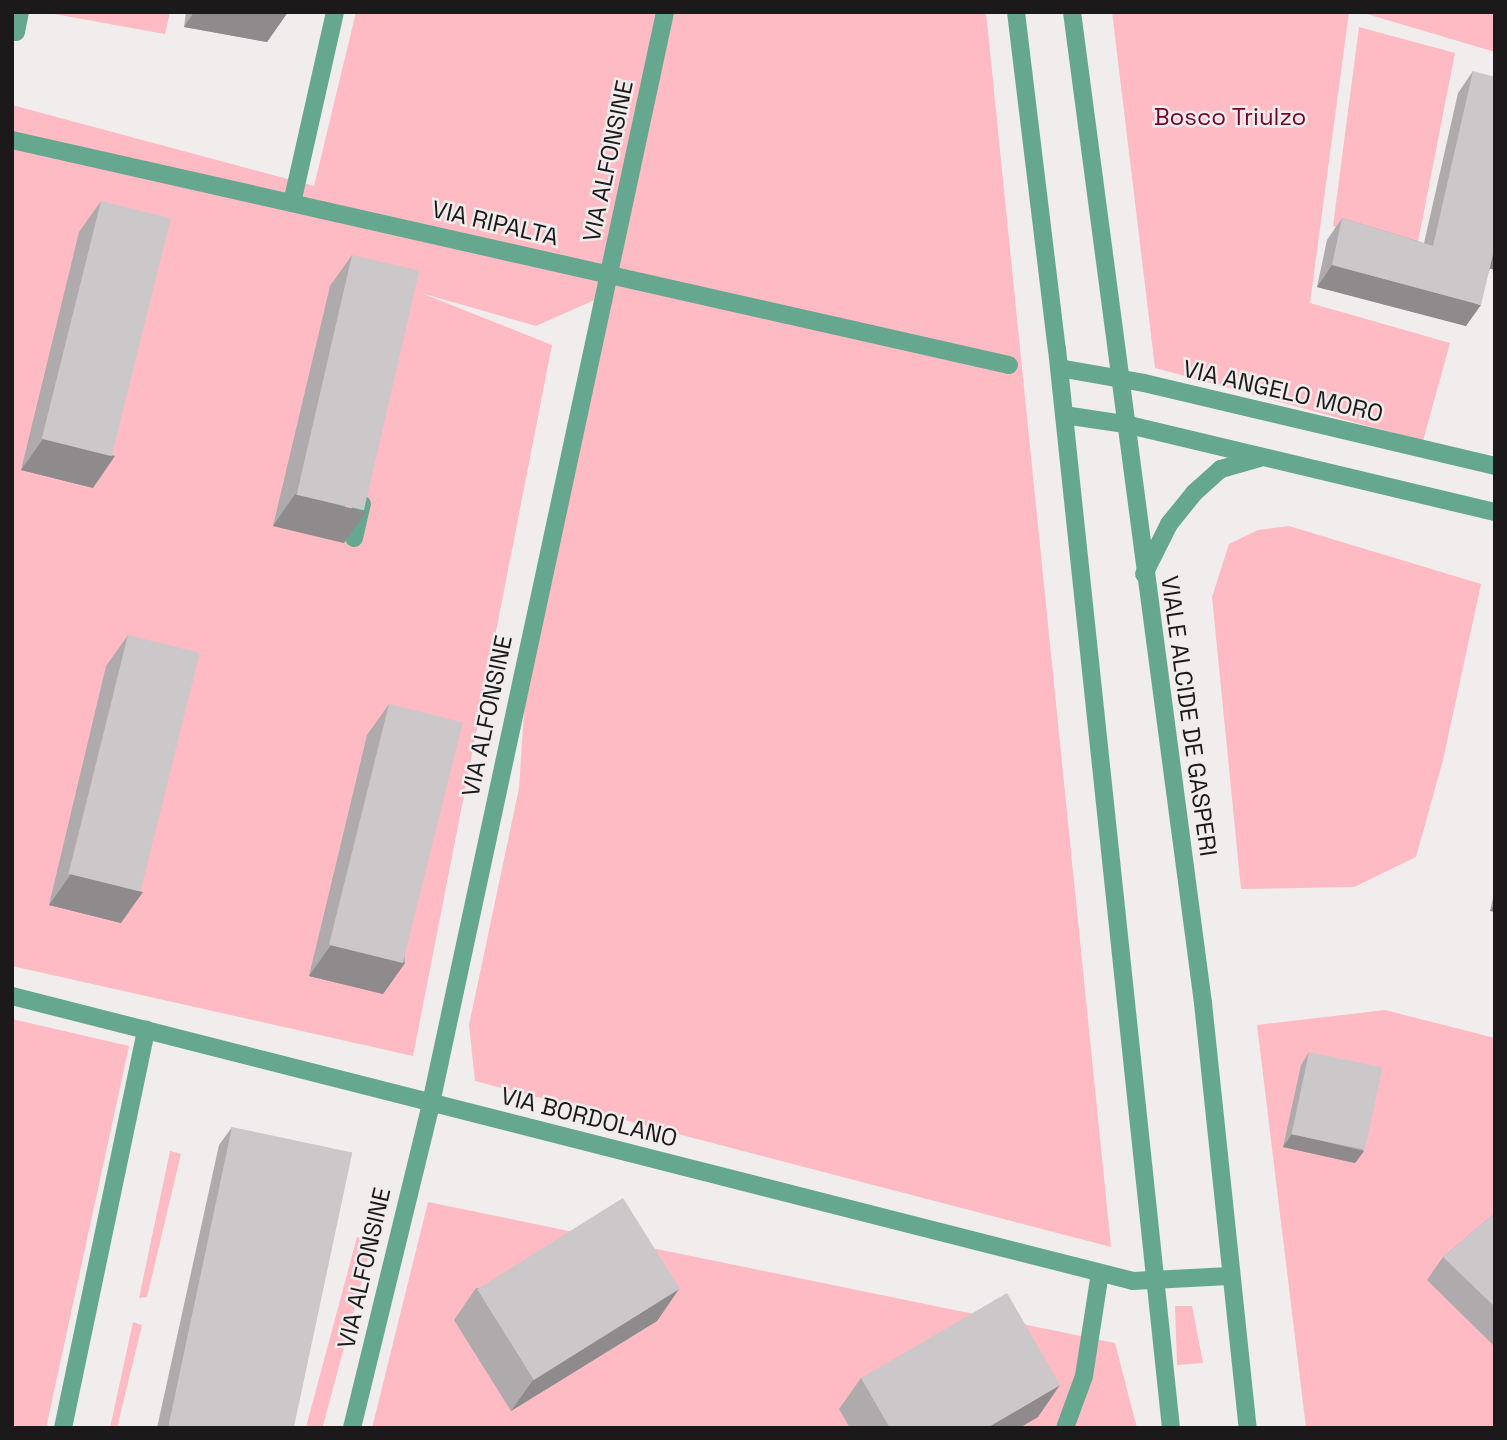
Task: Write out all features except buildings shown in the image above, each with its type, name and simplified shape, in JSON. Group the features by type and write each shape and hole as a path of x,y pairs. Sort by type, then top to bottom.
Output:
{"street":[{"path":"16,32 20,12"},
{"path":"292,203 335,12"},
{"name":"VIA ALFONSINE","path":"352,1428 431,1103 665,12"},
{"path":"1016,12 1059,368 1153,1282 1171,1428"},
{"name":"VIALE ALCIDE DE GASPERI","path":"1072,12 1144,574 1203,1003 1229,1276 1248,1428"},
{"name":"VIA RIPALTA","path":"12,140 1009,365"},
{"name":"VIA ANGELO MORO","path":"1059,368 1119,377 1495,466"},
{"path":"1064,415 1125,424 1495,512"},
{"path":"1144,574 1169,524 1194,493 1221,470 1262,457"},
{"path":"354,538 366,485"},
{"name":"VIA BORDOLANO","path":"12,996 1100,1273 1153,1282 1229,1276"},
{"path":"63,1428 146,1030"},
{"path":"1065,1428 1084,1376 1100,1273"}],"green space":[{"path":"43,12 170,12 165,34"},
{"path":"356,12 986,12 1111,1247 475,1081 469,1025 519,788 527,668 599,298 536,326 421,293 552,345 413,1056 12,966 12,105 314,186"},
{"name":"Bosco Triulzo","path":"1112,12 1349,12 1310,303 1450,343 1423,441 1155,368"},
{"path":"1360,12 1495,12 1495,52"},
{"path":"1359,27 1455,53 1415,257 1333,226"},
{"path":"1289,526 1481,584 1443,760 1416,857 1354,887 1241,889 1212,597 1229,544 1258,530"},
{"path":"1385,1010 1495,1038 1495,1428 1306,1428 1257,1025"},
{"path":"12,1019 129,1046 46,1428 12,1428"},
{"path":"170,1151 181,1154 147,1297 139,1298"},
{"path":"428,1202 1115,1343 1137,1428 372,1428"},
{"path":"357,1237 372,1241 322,1428 307,1425"},
{"path":"1175,1306 1192,1306 1203,1363 1177,1365"},
{"path":"133,1322 142,1325 117,1428 110,1428"}]}
